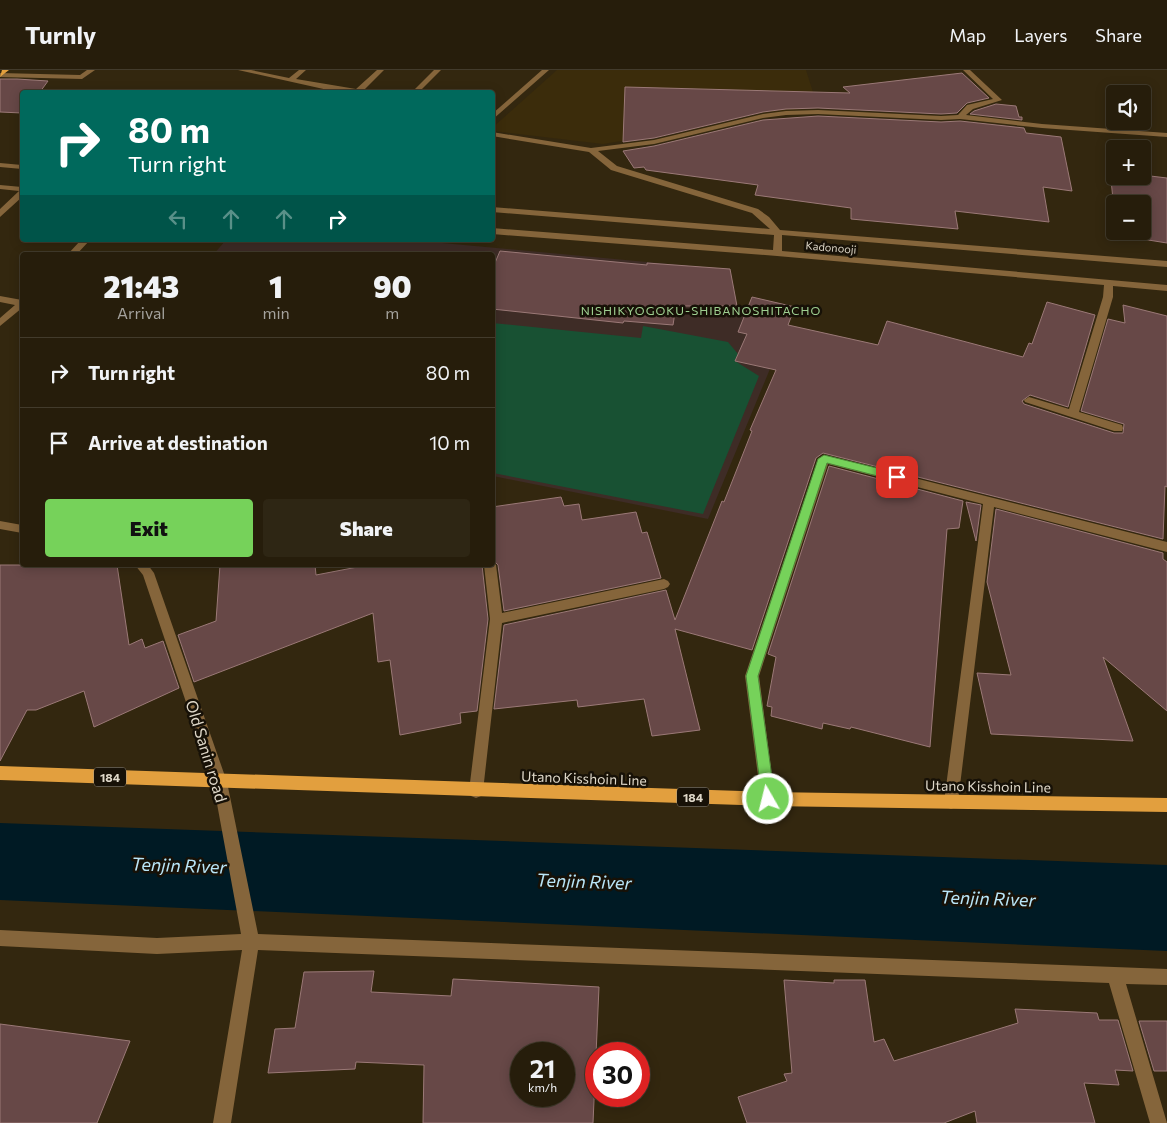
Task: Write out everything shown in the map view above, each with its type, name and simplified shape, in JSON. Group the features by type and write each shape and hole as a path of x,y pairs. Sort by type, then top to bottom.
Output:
{"main road":[{"path":"0,75 6,70"},
{"name":"Utano Kisshoin Line","path":"0,773 476,791 768,799 1167,805"}],"street":[{"path":"0,75 82,77 92,70"},
{"path":"241,70 348,90"},
{"path":"290,80 303,70"},
{"path":"362,90 381,70"},
{"path":"417,90 438,70"},
{"path":"497,110 546,70"},
{"path":"960,117 970,107 998,100 966,70"},
{"path":"495,134 591,150 654,142 763,116 818,112 941,118 960,117 1042,126 1167,135"},
{"path":"591,150 614,168 755,211 766,219 778,234 777,253"},
{"path":"0,165 20,167"},
{"path":"0,187 20,191"},
{"path":"0,214 20,193"},
{"name":"Kadonooji","path":"495,209 778,234 1167,264"},
{"name":"Kadonooji","path":"495,231 777,253 1167,288"},
{"path":"74,252 84,242"},
{"path":"1073,414 1108,297 1109,283"},
{"path":"0,299 20,303"},
{"path":"0,323 20,305"},
{"path":"1029,400 1118,428"},
{"path":"768,799 752,676 824,459 1167,547"},
{"path":"952,802 989,500"},
{"path":"0,525 20,530"},
{"path":"476,791 496,619 490,567"},
{"name":"Old Sanin road","path":"148,568 220,782 250,937 222,1123"},
{"path":"496,619 664,584"},
{"path":"0,938 157,946 250,937 1167,977"},
{"path":"1115,975 1160,1123"}],"shaded area":[{"path":"557,70 806,70 818,108 749,114 694,129 603,144 495,131 495,125"},
{"path":"224,242 432,242 690,266 684,298 786,330 708,519 495,476 495,252 216,252"}],"green space":[{"path":"495,323 641,338 643,326 728,342 738,354 735,361 759,376 703,514 495,473"}],"water":[{"name":"Tenjin River","path":"0,823 1167,865 1167,951 0,900"}],"building":[{"path":"962,73 989,98 967,103 957,113 941,114 818,108 786,109 763,112 654,138 623,142 625,87 850,93 843,87"},
{"path":"0,79 48,81 41,90 20,90 20,113 0,112"},
{"path":"996,104 1016,106 1019,117 1022,117 1022,120 970,114"},
{"path":"818,116 941,122 960,121 1024,128 1026,133 1061,137 1072,191 1043,187 1049,222 955,211 958,229 851,219 851,208 755,195 758,185 646,170 644,167 634,168 623,151 654,146 763,120"},
{"path":"1151,176 1167,178 1167,243 1148,240 1151,240 1151,195 1113,195 1112,185 1151,185"},
{"path":"500,251 647,265 647,263 730,269 737,306 676,306 673,325 624,321 623,323 495,309 495,263"},
{"path":"752,297 795,307 788,325 878,345 887,321 1023,357 1029,343 1032,344 1047,302 1095,315 1068,407 1030,395 1022,401 1024,404 1114,433 1123,433 1124,424 1081,411 1108,319 1125,323 1123,305 1167,316 1167,487 1165,486 1163,539 823,453 816,458 752,650 675,629 700,730 652,736 644,699 578,707 577,700 494,709 504,625 666,590 675,620 722,501 724,502 752,431 750,430 776,370 735,361 747,334 738,332"},
{"path":"829,466 963,501 959,528 947,529 930,747 851,727 850,729 823,723 822,729 771,716 772,707 767,706 776,657 768,654"},
{"path":"561,497 564,506 579,504 582,520 636,512 642,533 647,532 661,578 504,611 498,565 495,562 495,507"},
{"path":"966,502 981,505 976,541"},
{"path":"996,509 1163,553 1163,559 1167,562 1167,711 1103,657 1133,741 991,734 977,673 1011,675 987,582"},
{"path":"0,565 20,565 20,567 117,567 129,645 142,639 145,648 163,641 179,688 94,727 84,691 36,710 27,710 0,761"},
{"path":"220,567 315,567 316,575 358,567 482,567 488,619 477,711 460,713 461,723 400,735 390,660 378,662 373,613 194,682 178,635 216,621"},
{"path":"374,971 371,992 451,996 453,979 599,987 597,1042 585,1042 585,1107 594,1107 593,1123 423,1123 424,1065 356,1062 355,1069 268,1073 275,1029 295,1028 304,972"},
{"path":"784,980 834,983 834,980 865,980 874,1042 884,1039 894,1061 1018,1023 1015,1009 1097,1013 1099,1020 1118,1020 1133,1071 1115,1070 1119,1085 1084,1083 1095,1123 977,1123 975,1111 944,1123 747,1123 738,1097 787,1081 784,1074 792,1073"},
{"path":"1139,1021 1167,1021 1167,1071 1154,1071"},
{"path":"0,1024 130,1041 97,1123 0,1123"}],"district":[{"name":"NISHIKYOGOKU-SHIBANOSHITACHO","path":"701,310"}],"route":[{"path":"768,799 752,676 824,459 897,477"}]}
